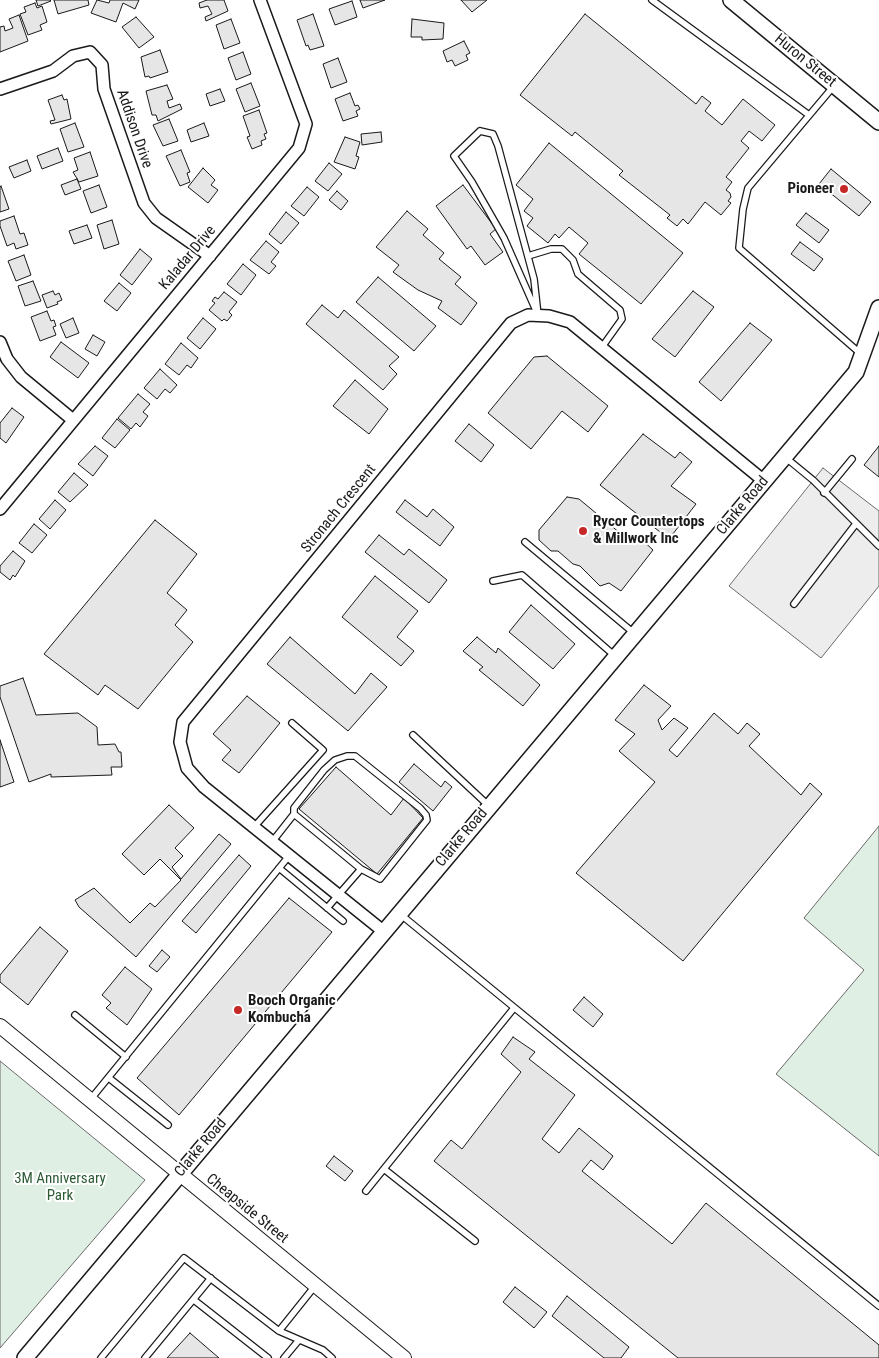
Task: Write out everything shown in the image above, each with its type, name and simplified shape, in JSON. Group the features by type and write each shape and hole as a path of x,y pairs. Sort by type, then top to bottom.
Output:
{"main road":[{"name":"Huron Street","path":"731,0 878,122"},
{"name":"Clarke Road","path":"25,1358 856,372 879,308"}],"street":[{"name":"Kaladar Drive","path":"0,509 300,148 306,124 260,0"},
{"name":"Addison Drive","path":"0,89 53,71 73,56 90,52 102,64 104,90 144,203 156,218 210,256"},
{"name":"Stronach Crescent","path":"383,931 204,787 187,768 180,742 183,722 510,323 528,315 549,316 570,322 764,481"},
{"path":"0,342 7,360 20,377 73,420"},
{"name":"Cheapside Street","path":"0,1026 404,1358"}],"lane":[{"path":"652,0 809,115"},
{"path":"835,85 748,188 742,209 739,248 862,355"},
{"path":"480,131 493,134 534,279 538,315 504,238 472,182 454,156 480,131"},
{"path":"528,256 551,249 562,249 574,260 578,274 620,310 622,319 602,347"},
{"path":"785,457 813,480 855,525 879,546"},
{"path":"824,493 852,460"},
{"path":"794,604 855,525"},
{"path":"525,542 635,634"},
{"path":"493,581 522,575 616,656"},
{"path":"254,827 323,750 292,723"},
{"path":"413,735 489,806"},
{"path":"272,842 294,814 294,808 324,770 334,760 347,756 355,756 420,808 427,820 380,879 361,869 294,814"},
{"path":"90,1101 289,856"},
{"path":"279,868 343,921"},
{"path":"327,908 361,869"},
{"path":"399,913 879,1306"},
{"path":"366,1191 514,1008"},
{"path":"75,1014 126,1057"},
{"path":"109,1078 168,1125"},
{"path":"384,1170 474,1241"},
{"path":"101,1358 184,1258 279,1331 323,1350 332,1358"},
{"path":"145,1358 211,1278"},
{"path":"279,1331 315,1285"},
{"path":"194,1300 268,1358"},
{"path":"284,1358 299,1340"}],"green space":[{"path":"879,826 879,1156 776,1074 864,970 804,918"},
{"name":"3M Anniversary Park","path":"0,1061 145,1180 0,1348"}],"shaded area":[{"path":"823,468 879,511 879,586 821,658 729,586"}],"building":[{"path":"36,0 50,0 51,1 38,6"},
{"path":"54,0 88,0 89,5 58,14"},
{"path":"97,0 109,3 110,0 139,0 135,9 123,3 116,22 91,13"},
{"path":"207,0 224,0 228,11 206,21 205,17 212,14 208,6 200,8 199,3"},
{"path":"360,0 385,0 363,8"},
{"path":"461,0 487,0 472,12"},
{"path":"352,1 357,17 335,25 329,9"},
{"path":"35,3 37,8 42,6 47,22 40,25 42,30 28,35 20,14 26,12 24,7"},
{"path":"313,14 324,46 310,50 308,45 306,46 297,20"},
{"path":"585,14 696,104 702,96 711,103 705,111 722,125 743,99 775,125 762,141 749,131 741,141 749,148 726,177 732,182 726,190 730,193 731,197 728,201 731,203 721,215 705,202 688,224 683,219 677,226 667,218 670,215 619,175 623,171 575,132 572,136 520,95"},
{"path":"19,15 28,41 0,52 0,27 4,26 5,31 13,28 9,19"},
{"path":"136,17 154,37 139,48 122,27"},
{"path":"231,19 240,43 224,49 216,25"},
{"path":"412,19 444,23 443,39 422,40 422,37 411,37"},
{"path":"464,41 470,53 466,55 468,60 455,66 452,60 447,62 443,51"},
{"path":"160,50 168,72 150,78 149,76 145,77 141,57"},
{"path":"243,52 251,74 236,80 228,58"},
{"path":"338,58 347,82 331,88 323,64"},
{"path":"251,83 260,106 245,112 236,89"},
{"path":"167,85 173,99 167,101 169,108 180,104 182,109 158,121 156,115 152,115 146,91"},
{"path":"220,89 225,101 210,106 206,94"},
{"path":"350,93 355,106 358,105 360,109 356,111 358,116 343,121 335,99"},
{"path":"62,95 64,100 67,99 71,119 51,124 50,121 55,120 48,100"},
{"path":"259,110 267,133 264,134 266,139 261,141 262,145 252,149 247,137 250,136 243,116"},
{"path":"169,119 178,141 163,146 153,125"},
{"path":"75,123 84,147 68,152 60,129"},
{"path":"204,123 209,136 191,142 187,130"},
{"path":"381,132 382,142 362,145 361,134"},
{"path":"345,137 360,142 356,156 359,157 355,169 334,162"},
{"path":"549,143 683,253 641,304 579,254 588,243 569,227 559,238 555,234 548,243 527,226 533,218 524,211 533,199 516,185"},
{"path":"58,148 63,161 42,169 37,156"},
{"path":"181,150 190,172 187,173 190,182 180,186 166,156"},
{"path":"90,152 98,176 79,182 73,172 78,170 74,158"},
{"path":"27,160 31,171 14,178 9,167"},
{"path":"329,163 342,174 328,191 315,181"},
{"path":"203,168 215,180 211,185 218,190 208,203 188,187"},
{"path":"831,169 871,202 859,216 819,184"},
{"path":"77,179 81,189 65,195 61,185"},
{"path":"99,185 107,207 91,213 83,191"},
{"path":"463,185 496,229 490,234 503,252 485,265 471,246 467,249 436,206"},
{"path":"0,187 9,209 0,212"},
{"path":"307,187 319,197 304,216 291,206"},
{"path":"337,191 348,201 341,210 329,200"},
{"path":"407,211 428,229 423,235 444,253 439,259 461,277 455,284 477,303 461,325 438,308 442,301 418,290 393,272 399,265 376,247"},
{"path":"286,212 299,223 281,244 269,234"},
{"path":"806,213 829,230 819,243 796,225"},
{"path":"14,216 20,234 24,233 28,245 16,249 14,243 7,246 0,226 0,221"},
{"path":"112,220 119,244 104,249 97,225"},
{"path":"87,225 92,238 74,244 69,231"},
{"path":"266,241 279,252 271,262 276,266 269,274 250,260"},
{"path":"800,242 823,259 814,271 791,254"},
{"path":"140,249 152,259 132,285 120,275"},
{"path":"24,255 31,275 16,281 8,261"},
{"path":"243,264 256,275 241,295 227,284"},
{"path":"378,277 436,326 414,351 356,302"},
{"path":"33,281 41,301 25,306 18,286"},
{"path":"119,283 131,293 117,311 104,301"},
{"path":"53,291 55,295 59,293 62,300 57,302 58,304 47,308 42,295"},
{"path":"693,291 714,307 675,357 652,339"},
{"path":"224,292 237,302 229,312 232,315 227,321 224,319 222,321 209,310 215,303 212,301 215,297 218,299"},
{"path":"322,305 338,318 344,310 399,357 389,366 397,374 383,390 306,324"},
{"path":"47,311 51,321 54,320 56,326 53,327 56,335 40,341 31,317"},
{"path":"73,318 79,333 66,338 60,324"},
{"path":"203,318 216,329 200,349 187,338"},
{"path":"750,323 772,340 721,401 699,382"},
{"path":"93,335 105,342 97,356 85,349"},
{"path":"61,342 89,363 78,378 50,357"},
{"path":"181,343 198,358 191,368 187,365 179,375 165,364"},
{"path":"547,356 608,406 588,432 562,411 531,449 488,413 534,357"},
{"path":"160,369 177,385 170,393 165,389 157,399 144,388"},
{"path":"355,380 388,409 369,434 333,406"},
{"path":"138,394 150,404 143,412 148,416 140,427 136,423 131,429 118,418"},
{"path":"12,408 24,417 6,443 0,438 0,423"},
{"path":"117,419 130,430 115,448 102,438"},
{"path":"469,424 494,445 481,462 455,441"},
{"path":"643,434 675,458 680,452 692,462 671,486 696,504 669,539 600,485"},
{"path":"95,446 108,456 93,476 78,464"},
{"path":"879,446 879,477 864,465"},
{"path":"74,473 88,485 70,502 58,492"},
{"path":"567,497 579,499 632,543 638,536 653,550 621,591 609,583 600,586 580,566 573,564 558,551 551,551 539,540 539,530"},
{"path":"55,500 66,510 50,529 39,519"},
{"path":"405,500 427,517 433,509 454,527 440,546 396,512"},
{"path":"155,520 197,554 167,593 187,610 175,625 193,642 138,709 105,685 98,695 44,654"},
{"path":"34,524 47,535 32,553 19,543"},
{"path":"379,535 404,555 409,549 447,580 429,603 365,552"},
{"path":"13,551 25,561 15,577 13,575 10,580 0,572 0,566"},
{"path":"375,576 418,611 397,637 414,651 401,666 342,617"},
{"path":"531,605 575,644 553,669 509,632"},
{"path":"290,637 355,694 371,673 387,687 348,731 267,664"},
{"path":"477,637 496,653 498,648 540,685 523,706 479,670 483,667 463,651"},
{"path":"23,678 36,715 78,713 97,727 98,745 115,744 119,752 121,752 122,767 111,767 112,775 51,777 51,774 29,782 0,697 0,686"},
{"path":"644,685 671,706 658,720 662,730 674,718 688,728 669,750 677,757 714,713 738,734 747,723 760,734 749,746 801,795 810,783 822,794 683,961 576,873 655,782 619,751 635,734 615,720"},
{"path":"247,696 280,723 239,773 222,760 231,750 213,734"},
{"path":"0,740 14,782 0,787"},
{"path":"414,764 441,787 445,781 452,787 433,811 399,782"},
{"path":"336,767 391,815 404,798 423,818 377,874 299,809"},
{"path":"169,805 194,828 175,848 183,856 172,867 181,879 219,834 231,844 136,957 79,907 75,900 94,888 130,923 150,903 155,907 181,880 160,859 144,875 122,854"},
{"path":"239,855 251,866 196,933 182,921"},
{"path":"289,898 332,932 179,1115 137,1078"},
{"path":"40,927 68,951 28,1005 0,982 0,975"},
{"path":"162,950 170,957 157,972 149,966"},
{"path":"125,967 152,989 127,1025 106,1008 111,1003 102,995"},
{"path":"584,997 603,1014 593,1027 573,1010"},
{"path":"513,1037 535,1052 529,1059 575,1095 542,1139 559,1153 579,1128 613,1156 603,1170 591,1160 582,1171 672,1244 706,1203 879,1345 879,1358 678,1358 434,1161 451,1140 462,1149 521,1072 501,1054"},
{"path":"334,1156 353,1171 345,1181 326,1166"},
{"path":"515,1287 547,1312 534,1328 503,1302"},
{"path":"567,1296 629,1347 621,1358 604,1358 552,1316"},
{"path":"190,1333 219,1358 167,1358"}],"place":[{"name":"Pioneer","path":"844,189"},
{"name":"Rycor Countertops & Millwork Inc","path":"583,531"},
{"name":"Booch Organic Kombucha","path":"238,1010"}]}
